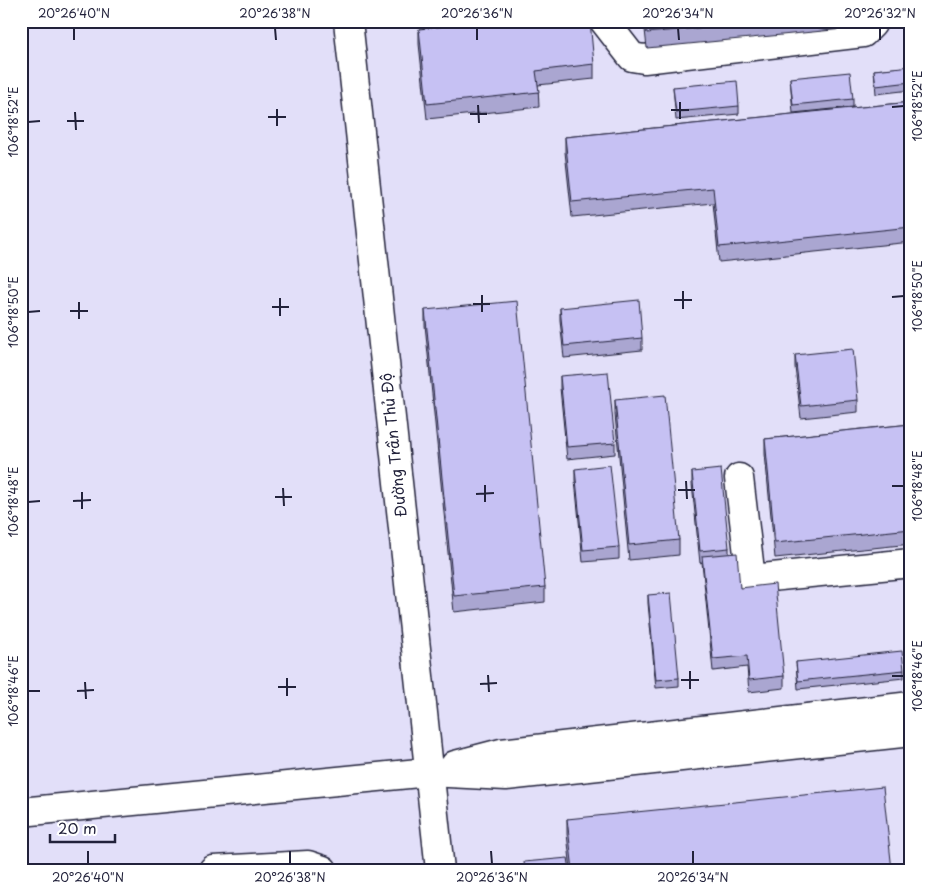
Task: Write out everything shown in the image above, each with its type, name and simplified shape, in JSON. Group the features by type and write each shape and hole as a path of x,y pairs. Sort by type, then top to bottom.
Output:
{"street":[{"name":"Đường Trần Thủ Độ","path":"348,21 440,870"},
{"path":"604,21 632,57 644,60 863,33 872,24 872,21"},
{"path":"739,478 751,579 911,563"},
{"path":"429,772 501,753 911,706"},
{"path":"21,812 429,772 506,776 911,732"},
{"path":"213,870 308,865 323,870"}],"shaded area":[{"path":"21,21 911,21 911,870 21,870"}],"building":[{"path":"492,21 590,21 594,64 536,71 539,92 427,104 419,29"},
{"path":"646,21 771,21 647,33"},
{"path":"911,36 911,59 906,60 904,37"},
{"path":"911,66 911,82 876,86 874,70"},
{"path":"850,72 853,99 793,105 790,78"},
{"path":"737,81 739,106 676,112 673,87"},
{"path":"911,102 911,227 719,247 713,188 572,202 565,137"},
{"path":"639,300 642,338 564,346 560,308"},
{"path":"517,301 545,587 454,596 425,310"},
{"path":"853,349 858,400 801,406 795,355"},
{"path":"608,372 615,443 567,447 560,376"},
{"path":"665,395 679,540 629,545 615,400"},
{"path":"911,424 911,529 775,543 765,439"},
{"path":"610,465 619,547 583,550 575,469"},
{"path":"721,469 729,548 700,551 692,472"},
{"path":"737,553 740,588 775,584 784,676 749,680 747,656 713,659 702,556"},
{"path":"671,593 679,678 656,680 648,595"},
{"path":"902,651 904,670 798,681 796,662"},
{"path":"883,787 892,870 573,870 567,819"},
{"path":"905,787 911,787 911,846"},
{"path":"568,858 570,870 525,870 524,862"}]}
